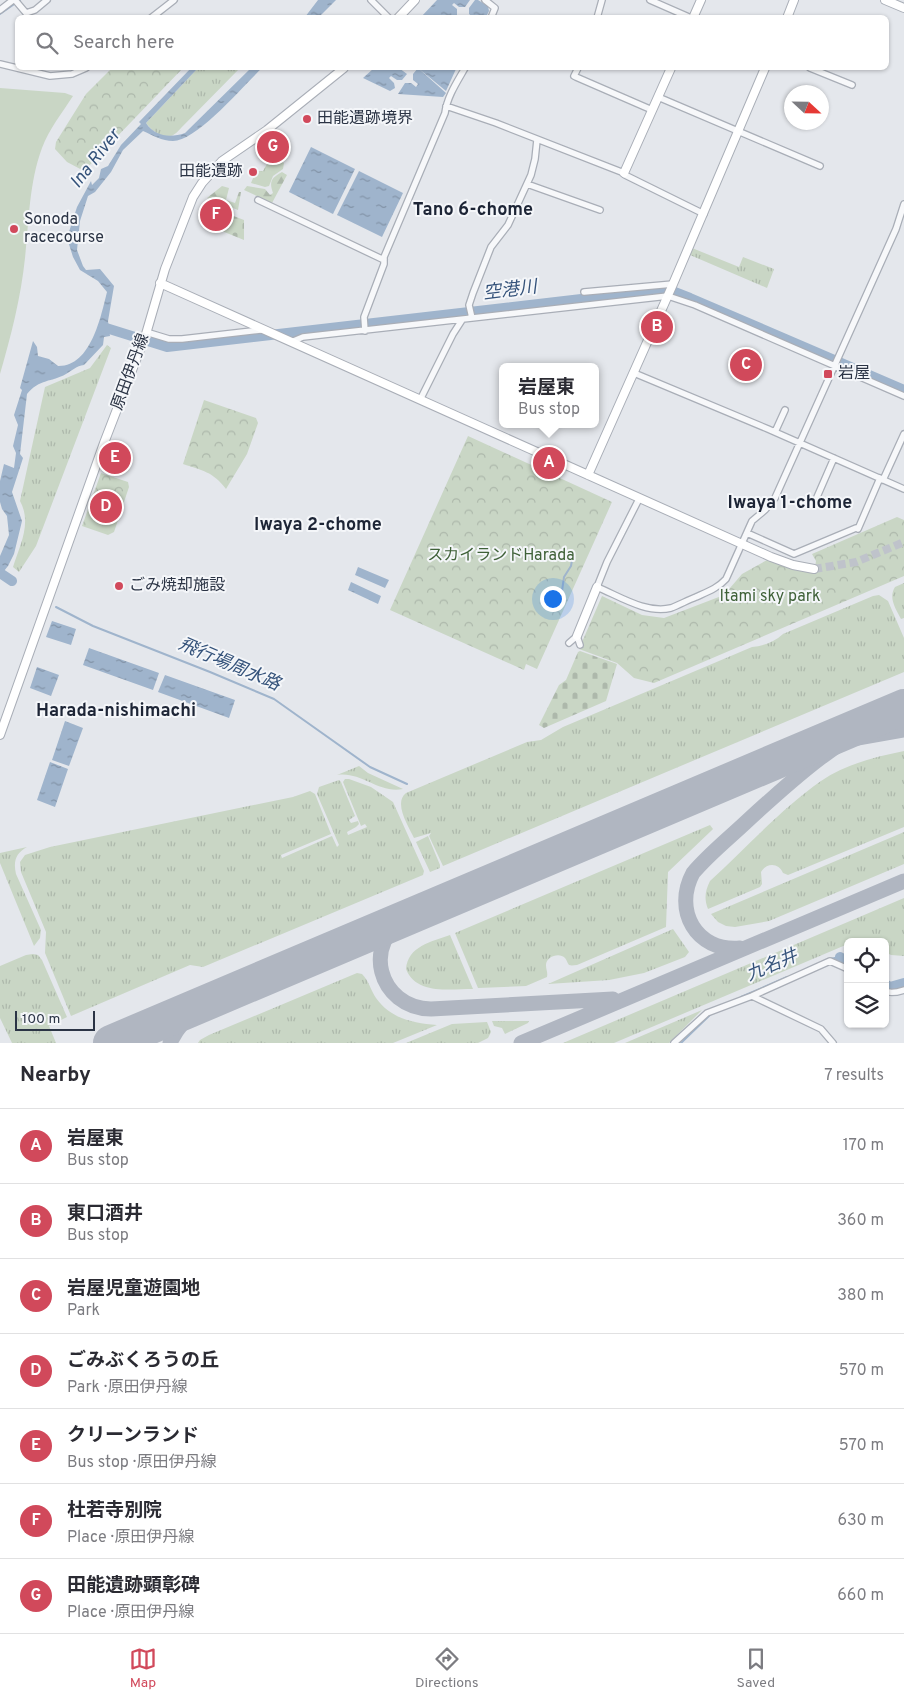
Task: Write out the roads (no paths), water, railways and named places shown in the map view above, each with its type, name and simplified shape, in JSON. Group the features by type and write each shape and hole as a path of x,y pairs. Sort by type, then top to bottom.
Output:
{"street":[{"path":"0,10 14,0 26,14 48,0"},
{"path":"156,15 174,0"},
{"path":"372,0 386,15"},
{"path":"401,15 415,0"},
{"path":"485,0 494,8 492,15"},
{"path":"598,15 602,0"},
{"path":"650,0 685,15"},
{"path":"694,15 701,0"},
{"path":"787,15 794,0"},
{"path":"885,0 901,4"},
{"path":"0,64 15,68"},
{"path":"25,70 50,76 72,74 81,70"},
{"name":"原田伊丹線","path":"0,735 104,443 142,345 160,283 194,197 209,174 222,161 274,124 342,70"},
{"path":"365,330 364,319 384,260 445,114 454,86 464,70"},
{"path":"577,70 574,76 652,110"},
{"path":"624,173 670,70"},
{"path":"588,475 671,290 764,70"},
{"path":"815,70 852,85"},
{"path":"658,97 820,166"},
{"path":"446,106 496,123 624,173 704,214"},
{"path":"472,317 470,308 473,293 491,247 508,224 527,184 535,159 537,140"},
{"path":"527,184 600,210"},
{"path":"258,200 384,260"},
{"path":"597,587 646,607 670,608 715,589 723,582 752,521 766,510 775,498 896,229 904,207"},
{"path":"160,283 639,499 793,565 814,569"},
{"path":"289,341 365,330 462,320 472,317 671,290"},
{"path":"584,292 671,290 695,305 835,364 904,396"},
{"path":"420,400 462,320"},
{"path":"146,333 168,339 182,339 263,330"},
{"path":"634,373 904,489"},
{"path":"775,432 784,410"},
{"path":"746,533 794,554 857,528 904,434"},
{"path":"817,498 834,458"},
{"path":"569,643 577,636 607,562 639,499"},
{"path":"577,636 580,645"},
{"path":"674,1043 708,1013 752,996 830,961 844,966"},
{"path":"889,991 904,990"},
{"path":"752,996 821,1029 830,1042"}],"water":[{"path":"318,0 336,0 321,15 307,15"},
{"path":"437,0 470,0 465,7 459,7 454,3 452,5 457,9 457,15 423,15"},
{"path":"475,0 478,0 488,6 489,11 487,15 470,15 469,8"},
{"path":"189,70 196,70 146,123 159,134 174,136 185,133 249,70 260,70 220,111 183,139 165,140 143,131 123,150 111,172 95,192 88,196 80,221 77,250 86,270 100,269 114,286 108,321 110,336 104,337 103,345 84,365 61,377 41,383 27,394 20,454 23,458 12,492 22,521 14,554 0,576 0,556 9,535 7,516 0,502 0,481 4,464 14,468 16,453 13,446 18,425 14,415 22,390 20,388 33,341 37,347 38,356 49,359 58,366 69,364 79,358 93,338 107,292 98,281 80,270 73,257 67,238 77,207 91,181 92,185 99,178 101,169 108,166 121,145 141,124 139,122"},
{"path":"372,70 402,70 407,74 402,80 397,80 391,76 389,78 394,83 395,88 390,91 363,78"},
{"path":"416,70 420,70 446,93 443,97 398,94 405,83 411,83 416,87 418,84 413,80 413,74"},
{"path":"420,70 456,70 446,91"},
{"path":"311,147 355,169 333,214 289,192"},
{"path":"359,171 403,193 382,237 337,215"},
{"path":"358,567 389,580 385,588 355,575"},
{"path":"351,582 381,596 378,604 348,590"},
{"path":"52,621 76,629 71,645 46,637"},
{"path":"89,648 159,673 153,690 83,665"},
{"path":"37,667 59,675 51,696 30,688"},
{"path":"165,675 235,700 229,718 158,692"},
{"path":"65,721 83,728 69,766 52,760"},
{"path":"50,762 68,769 55,807 37,800"}],"waterway":[{"path":"0,14 20,0"},
{"name":"空港川","path":"103,327 167,347 667,289 904,390"},
{"path":"544,602 562,591 564,577 571,566 572,560"},
{"name":"飛行場周水路","path":"0,573 12,581"},
{"name":"飛行場周水路","path":"56,607 93,626 274,699 370,767 407,784"},
{"name":"九名井","path":"830,959 840,957"},
{"name":"九名井","path":"840,957 844,960"},
{"name":"九名井","path":"741,997 787,977"},
{"name":"九名井","path":"889,986 904,983"},
{"name":"九名井","path":"681,1043 711,1014"}],"tunnel":[{"path":"814,569 856,562 904,542"}],"place":[{"name":"田能遺跡境界","path":"307,119"},
{"name":"田能遺跡顕彰碑","path":"273,147"},
{"name":"田能遺跡","path":"253,172"},
{"name":"杜若寺別院","path":"216,215"},
{"name":"Sonoda racecourse","path":"14,229"},
{"name":"東口酒井","path":"657,327"},
{"name":"岩屋児童遊園地","path":"746,365"},
{"name":"岩屋","path":"828,374"},
{"name":"クリーンランド","path":"115,458"},
{"name":"岩屋東","path":"549,463"},
{"name":"ごみぶくろうの丘","path":"106,507"},
{"name":"ごみ焼却施設","path":"119,586"}],"district":[{"name":"Tano 6-chome","path":"473,210"},
{"name":"Iwaya 1-chome","path":"790,503"},
{"name":"Iwaya 2-chome","path":"318,525"},
{"name":"Harada-nishimachi","path":"116,711"}],"water label":[{"name":"Ina River","path":"96,159"}],"park label":[{"name":"スカイランドHarada","path":"501,556"},
{"name":"Itami sky park","path":"770,597"}]}
